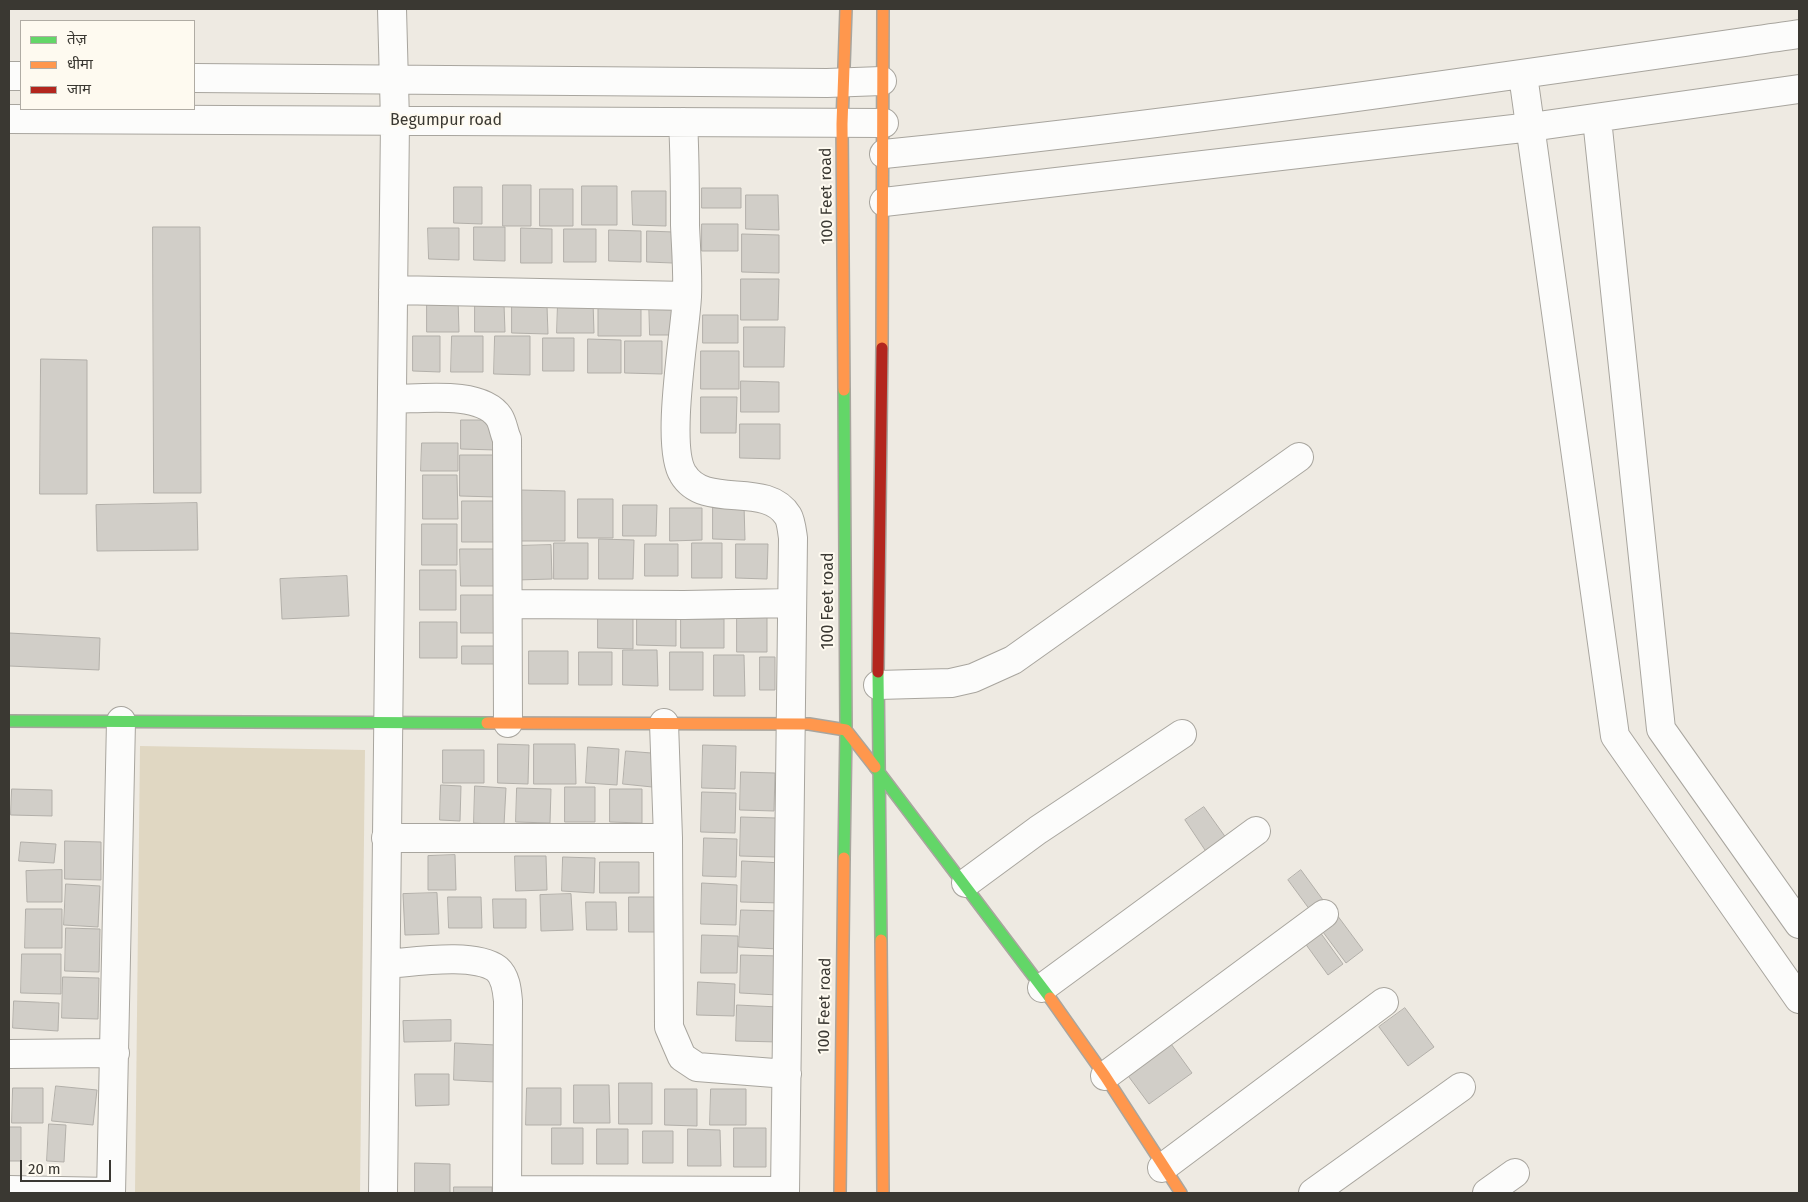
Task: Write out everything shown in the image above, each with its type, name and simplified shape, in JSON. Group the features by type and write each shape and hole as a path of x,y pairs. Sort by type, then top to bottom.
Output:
{"street":[{"path":"383,1193 395,121 392,9"},
{"name":"100 Feet road","path":"840,1193 846,730 842,124 845,83 846,9"},
{"path":"883,9 884,202 878,685 883,1193"},
{"path":"884,154 1052,137 1524,75 1799,34"},
{"path":"1524,75 1615,736 1799,999"},
{"path":"195,78 845,83 882,81"},
{"path":"884,202 1597,119 1799,89"},
{"name":"Begumpur road","path":"9,119 884,123"},
{"path":"1597,119 1661,729 1799,924"},
{"path":"386,964 464,960 497,970 505,981 508,1001 507,1192 785,1192 794,538 788,516 777,504 755,497 714,493 694,484 683,474 677,455 675,428 687,296 686,177 683,122"},
{"path":"393,290 687,296"},
{"path":"392,399 462,397 483,405 498,417 507,439 508,723"},
{"path":"878,685 951,683 973,678 1014,660 1299,457"},
{"path":"508,604 684,605 792,602"},
{"path":"9,721 791,724 818,725 846,730 966,883 1042,988 1105,1076 1162,1168 1181,1193"},
{"path":"9,1190 111,1193 120,721"},
{"path":"664,723 668,838 669,1027 682,1057 697,1067 787,1074"},
{"path":"966,883 1038,830 1182,734"},
{"path":"1042,988 1256,831"},
{"path":"386,838 668,838"},
{"path":"1105,1076 1324,914"},
{"path":"1162,1168 1384,1002"},
{"path":"9,1054 115,1053"},
{"path":"1313,1193 1461,1087"},
{"path":"1488,1193 1515,1173"}],"shaded area":[{"path":"140,746 365,750 360,1193 135,1193"}],"building":[{"path":"503,185 531,185 531,226 503,226"},
{"path":"582,186 617,186 617,225 582,225"},
{"path":"454,187 482,187 482,224 454,223"},
{"path":"702,188 741,188 741,208 702,208"},
{"path":"540,189 573,189 573,226 540,226"},
{"path":"632,191 666,191 666,226 633,225"},
{"path":"746,195 778,195 779,230 746,229"},
{"path":"702,224 738,224 738,251 702,251"},
{"path":"153,227 200,227 201,493 154,493"},
{"path":"474,227 505,227 505,261 474,260"},
{"path":"428,228 459,228 459,260 429,259"},
{"path":"521,228 552,229 552,263 521,263"},
{"path":"564,229 596,229 596,262 564,262"},
{"path":"609,230 641,231 641,262 609,261"},
{"path":"647,231 674,232 673,263 647,262"},
{"path":"742,234 779,235 779,273 742,272"},
{"path":"741,279 779,279 778,320 741,320"},
{"path":"427,298 458,298 459,332 427,332"},
{"path":"649,298 675,298 675,335 650,335"},
{"path":"641,299 641,336 598,336 598,300"},
{"path":"558,302 593,302 594,333 557,333"},
{"path":"475,304 504,304 505,332 475,332"},
{"path":"512,306 547,306 548,334 512,333"},
{"path":"703,315 738,315 738,343 703,343"},
{"path":"744,327 785,327 784,367 744,367"},
{"path":"413,336 440,336 440,372 413,371"},
{"path":"452,336 483,336 483,372 451,372"},
{"path":"495,336 530,336 530,375 494,374"},
{"path":"543,338 574,338 574,371 543,371"},
{"path":"588,339 621,340 621,373 588,373"},
{"path":"625,341 662,341 662,374 625,373"},
{"path":"701,351 739,351 739,389 701,389"},
{"path":"41,359 87,360 87,494 40,494"},
{"path":"741,381 779,382 779,412 741,412"},
{"path":"701,397 737,397 736,433 701,433"},
{"path":"461,420 496,420 496,450 461,449"},
{"path":"740,424 780,424 780,459 740,458"},
{"path":"422,443 458,443 458,471 421,471"},
{"path":"460,455 496,455 496,497 460,496"},
{"path":"423,475 457,475 458,519 423,519"},
{"path":"520,490 565,491 565,541 520,541"},
{"path":"578,499 613,499 613,538 578,538"},
{"path":"462,501 496,501 496,542 462,542"},
{"path":"197,503 198,550 97,551 96,505"},
{"path":"623,505 657,505 656,536 623,536"},
{"path":"713,505 744,505 745,540 713,539"},
{"path":"670,508 702,508 702,540 670,541"},
{"path":"422,524 457,524 457,565 422,565"},
{"path":"599,539 634,540 633,579 599,579"},
{"path":"554,543 588,543 588,579 554,579"},
{"path":"692,543 722,543 722,578 692,578"},
{"path":"645,544 678,544 678,576 645,576"},
{"path":"736,544 768,544 767,579 736,578"},
{"path":"551,545 552,579 516,580 515,546"},
{"path":"460,549 497,549 497,586 461,586"},
{"path":"420,570 456,570 456,610 420,610"},
{"path":"347,576 349,616 282,619 280,579"},
{"path":"461,595 496,595 497,633 461,633"},
{"path":"598,614 633,614 633,649 598,648"},
{"path":"637,617 676,617 676,646 637,645"},
{"path":"737,617 767,617 767,652 737,652"},
{"path":"681,619 724,619 724,648 681,648"},
{"path":"420,622 457,622 457,658 420,658"},
{"path":"9,633 100,638 99,670 9,666"},
{"path":"462,646 498,646 499,664 462,664"},
{"path":"623,650 657,650 658,686 623,685"},
{"path":"529,651 568,651 568,684 529,684"},
{"path":"579,652 612,652 612,685 579,685"},
{"path":"670,652 703,652 703,690 670,690"},
{"path":"714,655 744,655 745,696 714,696"},
{"path":"760,657 775,657 775,690 760,690"},
{"path":"498,744 529,745 528,784 498,783"},
{"path":"534,744 575,744 576,784 534,784"},
{"path":"703,745 736,746 735,789 702,788"},
{"path":"588,747 619,749 617,785 586,783"},
{"path":"443,750 484,750 484,783 443,783"},
{"path":"626,751 664,754 662,788 623,784"},
{"path":"741,772 775,773 774,811 740,810"},
{"path":"441,785 461,786 460,821 440,820"},
{"path":"475,786 506,788 504,825 474,823"},
{"path":"565,787 595,787 595,822 565,822"},
{"path":"517,788 551,789 550,823 516,822"},
{"path":"12,789 52,790 52,816 11,815"},
{"path":"610,789 642,789 642,823 610,822"},
{"path":"702,792 736,793 735,833 701,832"},
{"path":"1204,807 1229,842 1209,856 1185,820"},
{"path":"741,817 776,818 776,857 740,856"},
{"path":"704,838 737,839 736,877 703,876"},
{"path":"65,841 101,842 101,880 65,879"},
{"path":"21,842 56,844 54,863 19,861"},
{"path":"455,855 456,890 428,890 428,856"},
{"path":"515,856 546,856 547,890 516,891"},
{"path":"563,857 595,858 594,893 562,891"},
{"path":"742,861 783,863 782,903 741,902"},
{"path":"600,862 639,862 639,893 600,893"},
{"path":"62,870 62,902 27,902 26,871"},
{"path":"1301,870 1323,900 1310,910 1288,880"},
{"path":"702,883 737,885 736,925 701,924"},
{"path":"66,884 100,886 98,927 64,925"},
{"path":"437,893 439,934 405,935 403,894"},
{"path":"571,894 573,930 541,931 540,895"},
{"path":"448,897 481,897 482,928 449,928"},
{"path":"629,897 662,897 661,932 629,932"},
{"path":"493,899 526,899 526,928 494,928"},
{"path":"586,902 616,902 617,930 587,930"},
{"path":"26,909 62,909 62,948 25,948"},
{"path":"741,910 780,911 778,949 739,947"},
{"path":"1337,915 1363,950 1346,963 1320,928"},
{"path":"66,928 100,929 99,972 65,971"},
{"path":"1317,928 1343,964 1328,975 1302,939"},
{"path":"702,935 738,936 737,973 701,973"},
{"path":"22,954 61,954 61,994 21,993"},
{"path":"741,955 779,956 778,995 740,993"},
{"path":"63,977 99,978 98,1019 62,1018"},
{"path":"698,982 735,984 734,1016 697,1015"},
{"path":"14,1001 59,1003 58,1031 13,1028"},
{"path":"737,1005 779,1007 779,1042 736,1041"},
{"path":"1405,1008 1434,1047 1408,1066 1379,1027"},
{"path":"451,1020 451,1041 404,1042 403,1021"},
{"path":"1166,1037 1192,1073 1149,1104 1123,1069"},
{"path":"455,1043 496,1045 495,1082 454,1080"},
{"path":"415,1074 449,1074 449,1105 416,1106"},
{"path":"619,1083 652,1083 652,1124 619,1124"},
{"path":"574,1085 609,1085 610,1123 574,1123"},
{"path":"56,1086 97,1090 93,1125 52,1121"},
{"path":"13,1088 43,1088 43,1123 12,1123"},
{"path":"527,1088 561,1088 561,1125 526,1125"},
{"path":"665,1089 697,1089 697,1126 665,1125"},
{"path":"711,1089 746,1089 746,1125 710,1125"},
{"path":"49,1124 66,1125 64,1162 47,1161"},
{"path":"9,1127 21,1127 21,1161 9,1161"},
{"path":"552,1128 583,1128 583,1164 552,1164"},
{"path":"734,1128 766,1128 766,1167 734,1167"},
{"path":"597,1129 628,1129 628,1164 597,1164"},
{"path":"688,1129 720,1130 721,1166 688,1166"},
{"path":"643,1131 673,1131 673,1163 643,1163"},
{"path":"415,1163 450,1164 450,1193 415,1193"},
{"path":"454,1187 492,1187 492,1193 454,1193"}],"traffic: fast":[{"path":"844,390 846,730 844,858"},
{"path":"878,672 881,940"},
{"path":"9,721 487,723"},
{"path":"875,767 1050,998"}],"traffic: slow":[{"path":"844,390 842,124 846,9"},
{"path":"882,348 883,9"},
{"path":"487,723 809,724 846,730 875,767"},
{"path":"840,1193 844,858"},
{"path":"881,940 883,1193"},
{"path":"1050,998 1105,1076 1181,1193"}],"traffic: jam":[{"path":"878,672 882,348"}]}
